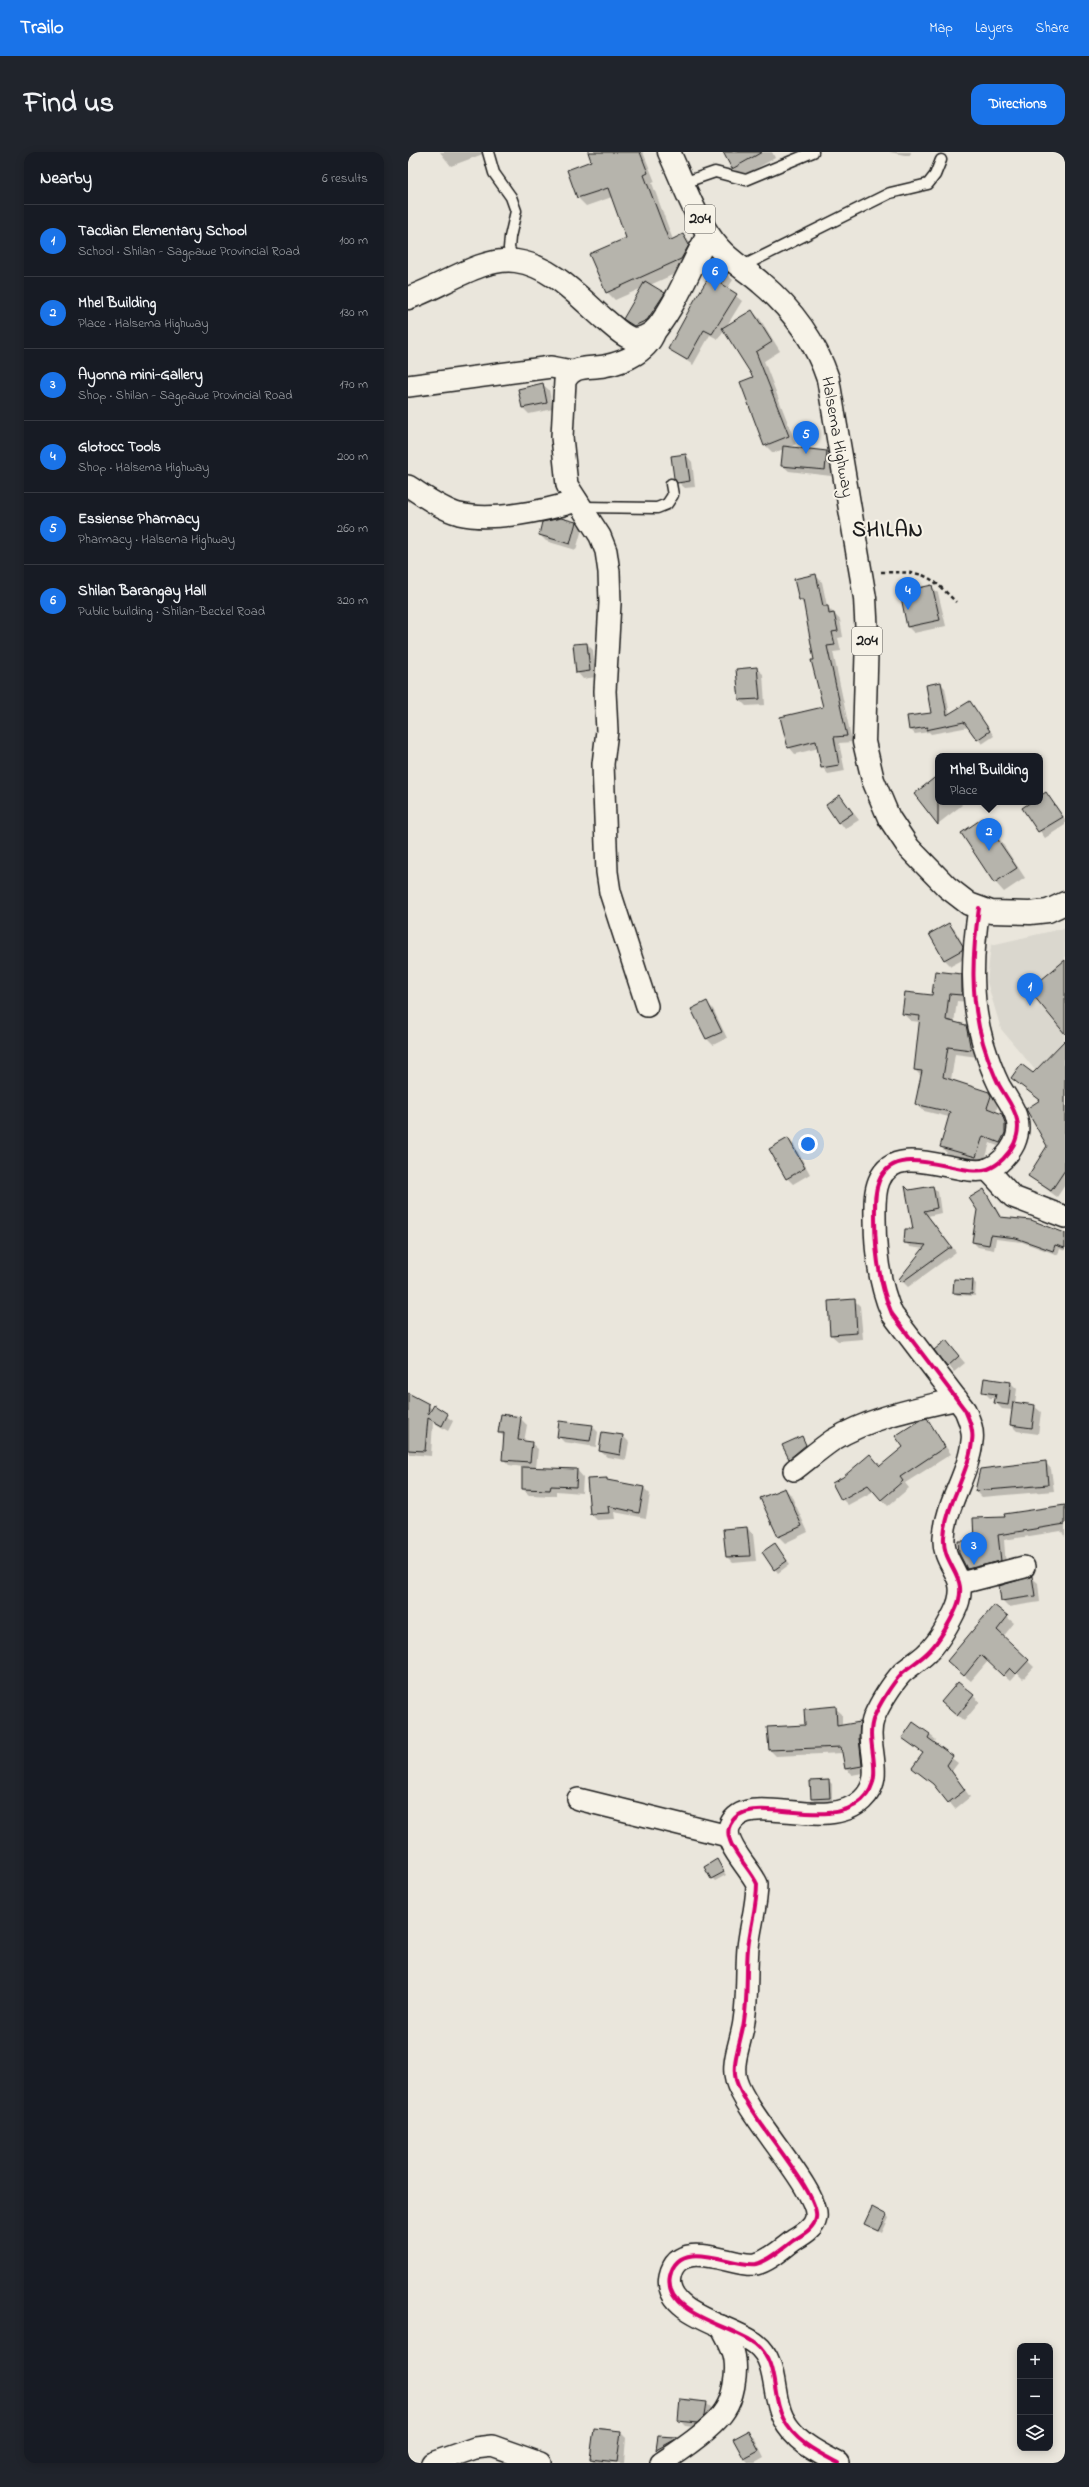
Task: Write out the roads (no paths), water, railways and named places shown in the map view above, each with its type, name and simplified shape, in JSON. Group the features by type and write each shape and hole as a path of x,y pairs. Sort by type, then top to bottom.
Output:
{"main road":[{"name":"Halsema Highway","path":"669,152 708,235 721,250 761,283 793,314 809,337 822,361 828,379 860,572 867,636 864,742 873,780 889,818 909,848 947,887 969,904 991,912 1030,913 1048,911 1065,903"},
{"path":"408,298 428,291 466,272 489,264 514,261 548,272 629,337 644,337 656,328 671,307 708,235"}],"street":[{"path":"646,1006 610,892 607,872 603,764 607,732 605,691 610,603 609,572 606,551 567,485 562,437 565,380 572,372 583,367 603,366 634,355 649,344 656,328"},
{"path":"408,386 552,367 572,372"},
{"path":"408,486 438,505 458,514 477,517 499,517 579,504"},
{"path":"838,2463 798,2439 789,2428 780,2411 773,2374 763,2351 745,2337 693,2313 671,2292 670,2276 676,2264 687,2257 698,2254 748,2264 761,2262 808,2230 816,2218 816,2211 802,2183 753,2115 736,2080 734,2068 742,2040 747,2004 748,1949 757,1884 734,1850 728,1836 729,1826 736,1817 745,1811 764,1809 831,1814 844,1811 864,1798 875,1777 870,1736 874,1716 901,1674 929,1652 953,1615 961,1598 961,1584 948,1559 944,1539 949,1507 973,1440 967,1415 957,1399 892,1314 885,1297 877,1262 875,1198 879,1180 887,1169 902,1162 916,1160 970,1169 987,1169 1000,1161 1014,1143 1018,1120 998,1083 983,1043 976,1008 972,968 978,908"},
{"path":"987,1169 1013,1197 1064,1215"},
{"path":"794,1470 832,1441 849,1432 904,1412 957,1399"},
{"path":"961,1584 1024,1567"},
{"path":"578,1798 728,1836"},
{"path":"661,2463 680,2450 725,2411 733,2389 735,2360 732,2346 721,2326"},
{"path":"432,2463 475,2448 492,2446 540,2463"}],"lane":[{"path":"488,152 494,173 511,197 516,211 509,248 514,261"},
{"path":"683,183 715,172 746,180 813,152"},
{"path":"741,267 890,193 928,184 935,175 941,160"},
{"path":"579,504 657,508 667,504 673,495 671,484"}],"place":[{"name":"Shilan Barangay Hall","path":"715,291"},
{"name":"Essiense Pharmacy","path":"806,454"},
{"name":"Glotocc Tools","path":"908,610"},
{"name":"Mhel Building","path":"989,851"},
{"name":"Tacdian Elementary School","path":"1030,1006"},
{"name":"Ayonna mini-Gallery","path":"974,1565"}],"district":[{"name":"SHILAN","path":"888,531"}]}
